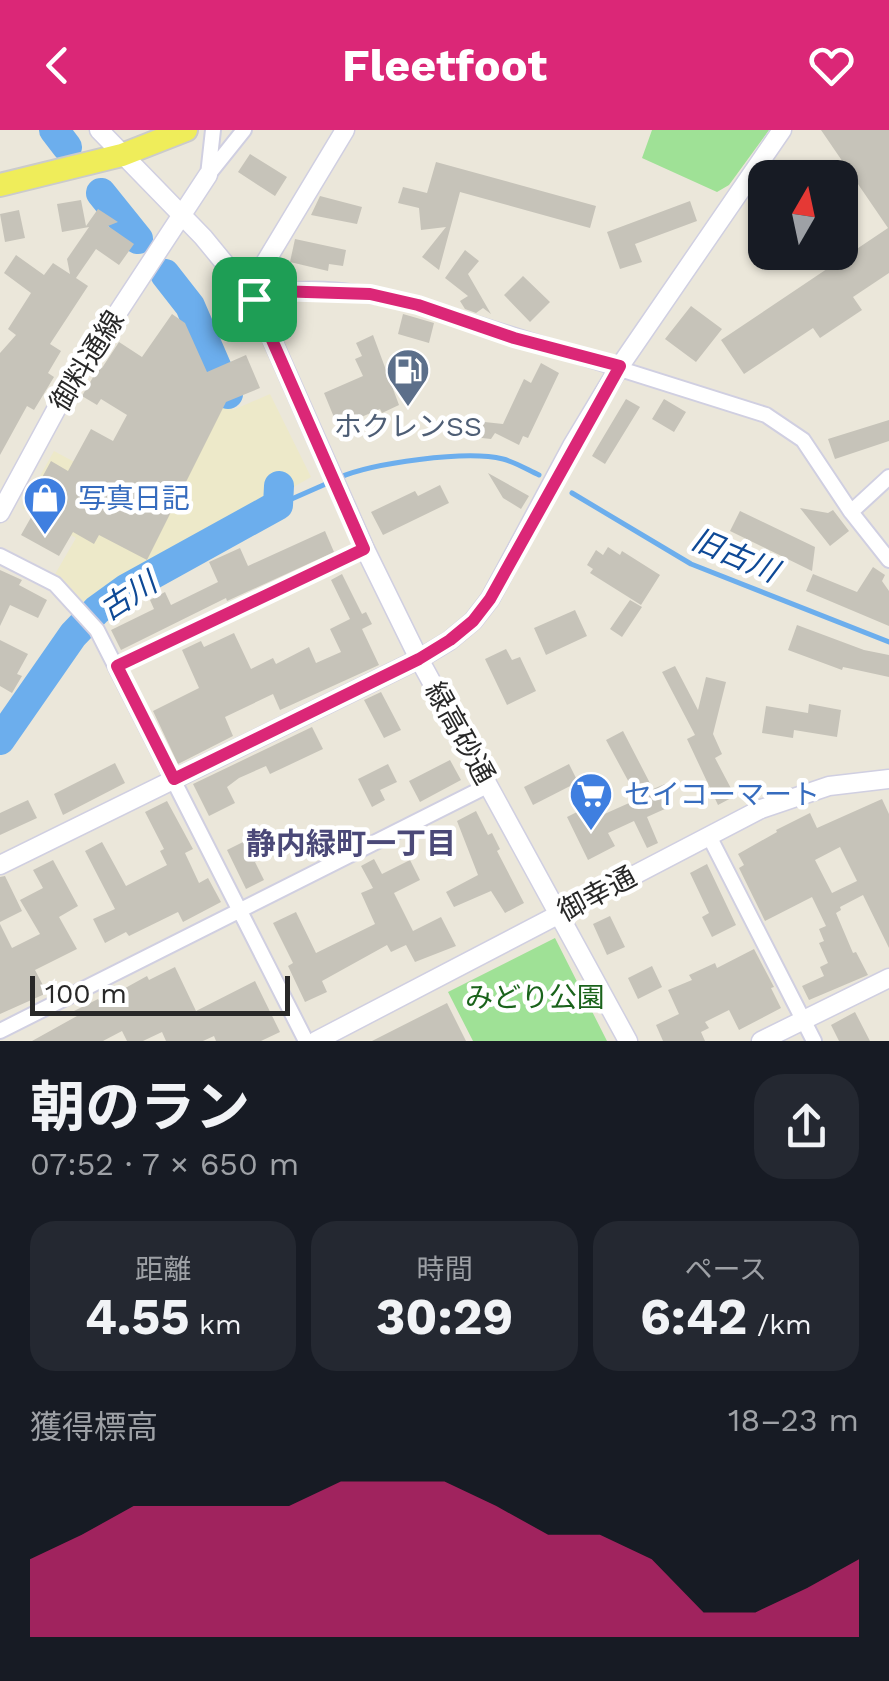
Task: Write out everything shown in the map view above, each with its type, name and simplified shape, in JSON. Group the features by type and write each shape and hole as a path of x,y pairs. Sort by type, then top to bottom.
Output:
{"main road":[{"path":"0,185 122,155 186,130"}],"street":[{"name":"緑高砂通","path":"98,130 232,269 251,295 364,549 419,659 628,1041"},
{"path":"208,176 213,130"},
{"path":"208,176 244,130"},
{"path":"251,295 345,130"},
{"path":"0,865 419,659 473,621 490,599 620,366 782,130"},
{"name":"御料通線","path":"0,512 64,394 208,176"},
{"path":"251,295 275,291 370,294 418,305 766,415 804,440 851,512 889,560"},
{"path":"851,512 889,476"},
{"path":"117,666 364,549"},
{"path":"0,556 55,584 97,630 306,1041"},
{"name":"御幸通","path":"316,1041 708,836 806,792 887,783"},
{"path":"0,1031 489,785"},
{"path":"708,836 814,1041"},
{"path":"762,1041 889,978"}],"shaded area":[{"path":"194,325 233,410 270,394 311,477 87,610 54,576 76,538 22,508 54,451 132,493 129,447"}],"green space":[{"path":"652,130 769,130 729,185 717,192 642,158"},
{"name":"みどり公園","path":"555,938 607,1041 473,1041 448,992"}],"building":[{"path":"821,130 889,130 889,273 853,297 862,310 820,338 813,328 744,374 721,340 825,270 858,270 858,248 888,228 858,184 858,160 842,160"},
{"path":"250,154 287,177 275,196 238,172"},
{"path":"436,162 596,206 590,228 460,192 439,270 422,257 446,227 421,230 419,208 398,203 403,187 427,193"},
{"path":"320,196 362,207 357,224 311,215"},
{"path":"81,200 86,226 98,209 118,222 108,226 134,244 119,265 96,249 76,278 88,286 50,344 61,351 48,373 54,377 34,410 27,406 0,455 0,353 16,335 8,329 31,293 4,273 16,255 44,275 53,263 70,274 67,259 89,227 62,232 57,204"},
{"path":"690,201 697,221 635,244 642,262 620,269 607,232"},
{"path":"19,210 25,238 5,242 0,214"},
{"path":"295,239 346,250 343,266 329,264 328,271 290,262"},
{"path":"465,250 479,261 468,274 491,314 483,308 476,313 465,309 460,301 468,296 445,278"},
{"path":"523,276 550,302 530,322 504,295"},
{"path":"691,306 722,329 696,362 665,339"},
{"path":"172,314 185,323 207,372 246,355 260,388 226,402 147,560 99,535 94,544 73,532 59,556 21,535 34,512 26,507 51,461 68,471 91,429 113,441 127,415 101,399 97,405 82,396 99,367 119,342 142,357"},
{"path":"403,314 434,323 429,343 398,334"},
{"path":"373,335 399,405 338,427 324,393 363,376 355,359 362,356 356,343"},
{"path":"541,363 559,373 528,438 523,436 519,445 495,433 491,439 455,435 457,419 503,424 524,379 531,383"},
{"path":"626,399 640,407 605,464 592,456"},
{"path":"664,399 686,412 674,432 652,419"},
{"path":"889,420 889,441 835,459 828,439"},
{"path":"488,473 529,496 521,509 503,498"},
{"path":"440,485 449,503 383,535 371,512 415,491 418,496"},
{"path":"800,508 828,513 833,510 849,531 830,546"},
{"path":"740,511 815,547 812,571 730,531"},
{"path":"325,531 334,552 227,601 226,598 121,650 111,630 154,609 150,600 165,592 171,605 218,582 209,562 240,548 248,566"},
{"path":"608,547 620,555 622,551 660,575 641,605 590,573 593,569 587,565 596,550 603,555"},
{"path":"873,567 885,575 882,581 889,591 889,626 806,591 813,574 857,592"},
{"path":"0,570 22,580 19,585 47,600 38,618 10,605 0,626"},
{"path":"342,574 362,614 366,612 372,624 362,629 379,665 280,710 273,694 225,717 233,736 178,764 153,711 199,688 182,650 201,641 204,647 234,633 251,669 273,658 276,664 309,647 316,663 341,652 330,629 350,619 331,580"},
{"path":"630,600 642,607 622,637 610,629"},
{"path":"575,610 587,636 546,655 534,628"},
{"path":"797,625 889,655 889,677 843,667 842,670 788,650"},
{"path":"0,640 28,654 12,693 0,686"},
{"path":"506,649 512,660 520,657 536,691 507,705 485,659"},
{"path":"675,666 698,710 706,677 726,682 713,734 722,754 715,758 735,796 718,805 687,739 695,735 662,672"},
{"path":"381,692 401,730 384,738 364,700"},
{"path":"809,704 841,710 837,737 794,730 793,738 762,733 766,706 808,713"},
{"path":"312,727 323,749 270,774 266,766 239,778 227,787 235,803 209,816 193,784"},
{"path":"623,731 653,789 665,784 671,798 665,801 667,808 647,817 658,843 647,848 634,821 608,833 615,846 588,860 567,817 593,804 600,816 638,799 606,740"},
{"path":"450,760 461,780 420,802 409,781"},
{"path":"115,763 125,783 63,815 54,794"},
{"path":"388,764 397,782 380,790 385,800 372,807 358,779"},
{"path":"569,764 578,782 533,805 524,787"},
{"path":"882,799 889,814 889,948 863,895 840,907 836,913 853,953 856,952 868,975 809,1000 802,986 824,976 820,967 828,963 819,943 824,941 819,929 826,926 812,897 765,921 739,868 744,865 738,854 810,813 817,828","holes":["840,847 857,881 832,893 815,860"]},
{"path":"28,800 37,818 0,835 0,813"},
{"path":"167,801 193,849 185,853 199,883 208,878 221,902 183,922 178,912 105,943 93,919 115,909 85,851 102,842 126,886 167,865 160,851 164,849 145,812"},
{"path":"476,811 488,835 492,833 524,903 505,913 491,891 454,907 446,892 478,875 457,821"},
{"path":"273,834 281,850 255,862 264,880 246,889 227,850"},
{"path":"374,859 382,874 410,860 420,880 394,893 413,931 441,917 456,946 415,962 406,945 391,952 387,945 322,981 327,992 305,1002 288,966 293,963 273,923 296,912 316,953 375,924 361,893 373,888 361,866"},
{"path":"53,860 78,906 59,917 77,949 35,970 47,993 0,1014 0,924 12,948 40,934 20,900 43,888 33,870"},
{"path":"707,864 736,925 712,937 702,917 709,913 690,873"},
{"path":"5,876 22,911 0,922 0,877"},
{"path":"610,916 625,947 607,955 593,924"},
{"path":"754,949 781,1008 739,1030 729,1010 705,1022 709,1028 701,1032 705,1041 663,1041 656,1025 679,1014 668,990 692,980 689,975 715,963 717,968"},
{"path":"652,966 662,987 638,999 628,978"},
{"path":"175,967 196,1011 255,981 280,1032 261,1041 216,1041 214,1036 203,1041 166,1041 162,1032 143,1041 127,1041 122,1031 103,1041 32,1041 77,1016 74,1011"},
{"path":"447,1003 466,1041 372,1041"},
{"path":"855,1012 870,1041 839,1041 831,1025"}],"waterway":[{"name":"古川","path":"54,130 67,147"},
{"name":"古川","path":"101,193 138,239"},
{"name":"古川","path":"165,274 190,306 228,394"},
{"name":"旧古川","path":"338,478 395,463 466,456 503,459 539,475"},
{"name":"旧古川","path":"278,505 328,483"},
{"name":"古川","path":"0,740 73,635 97,610 126,589 278,505 279,486"},
{"name":"旧古川","path":"572,493 691,564 889,642"}],"place":[{"name":"ホクレンSS","path":"408,408"},
{"name":"写真日記","path":"45,536"},
{"name":"セイコーマート","path":"591,832"}],"district":[{"name":"静内緑町一丁目","path":"351,843"}],"route":[{"path":"275,291 370,294 620,366 572,446 505,575 473,621 419,659 174,779 117,666 364,549 254,299 275,291"}]}
